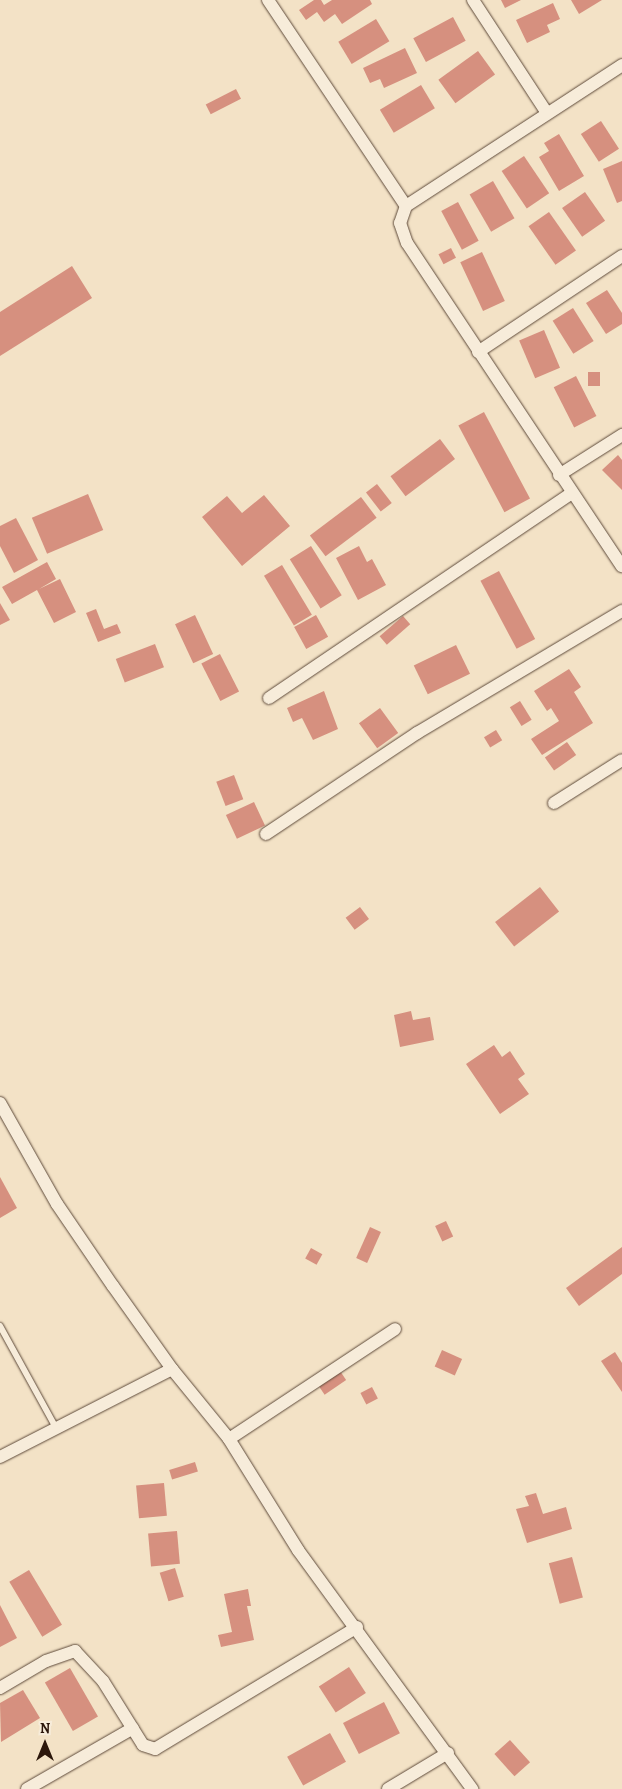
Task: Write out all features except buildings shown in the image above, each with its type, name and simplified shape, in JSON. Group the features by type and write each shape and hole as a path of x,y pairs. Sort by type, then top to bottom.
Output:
{"street":[{"path":"268,0 406,206"},
{"path":"473,0 547,113"},
{"path":"622,65 406,206 400,223 407,243 559,476 622,566"},
{"path":"478,352 622,256"},
{"path":"559,476 622,434"},
{"path":"269,698 572,493"},
{"path":"266,834 417,733 622,611"},
{"path":"554,803 622,760"},
{"path":"0,1103 58,1204 172,1369 229,1439 298,1550 357,1627 472,1789"},
{"path":"229,1439 395,1329"},
{"path":"0,1457 55,1426 172,1369"},
{"path":"0,1688 46,1661 75,1651 103,1681 142,1745 155,1750 357,1627"},
{"path":"27,1789 132,1728"},
{"path":"388,1789 448,1753"}],"lane":[{"path":"0,1326 55,1426"}]}
